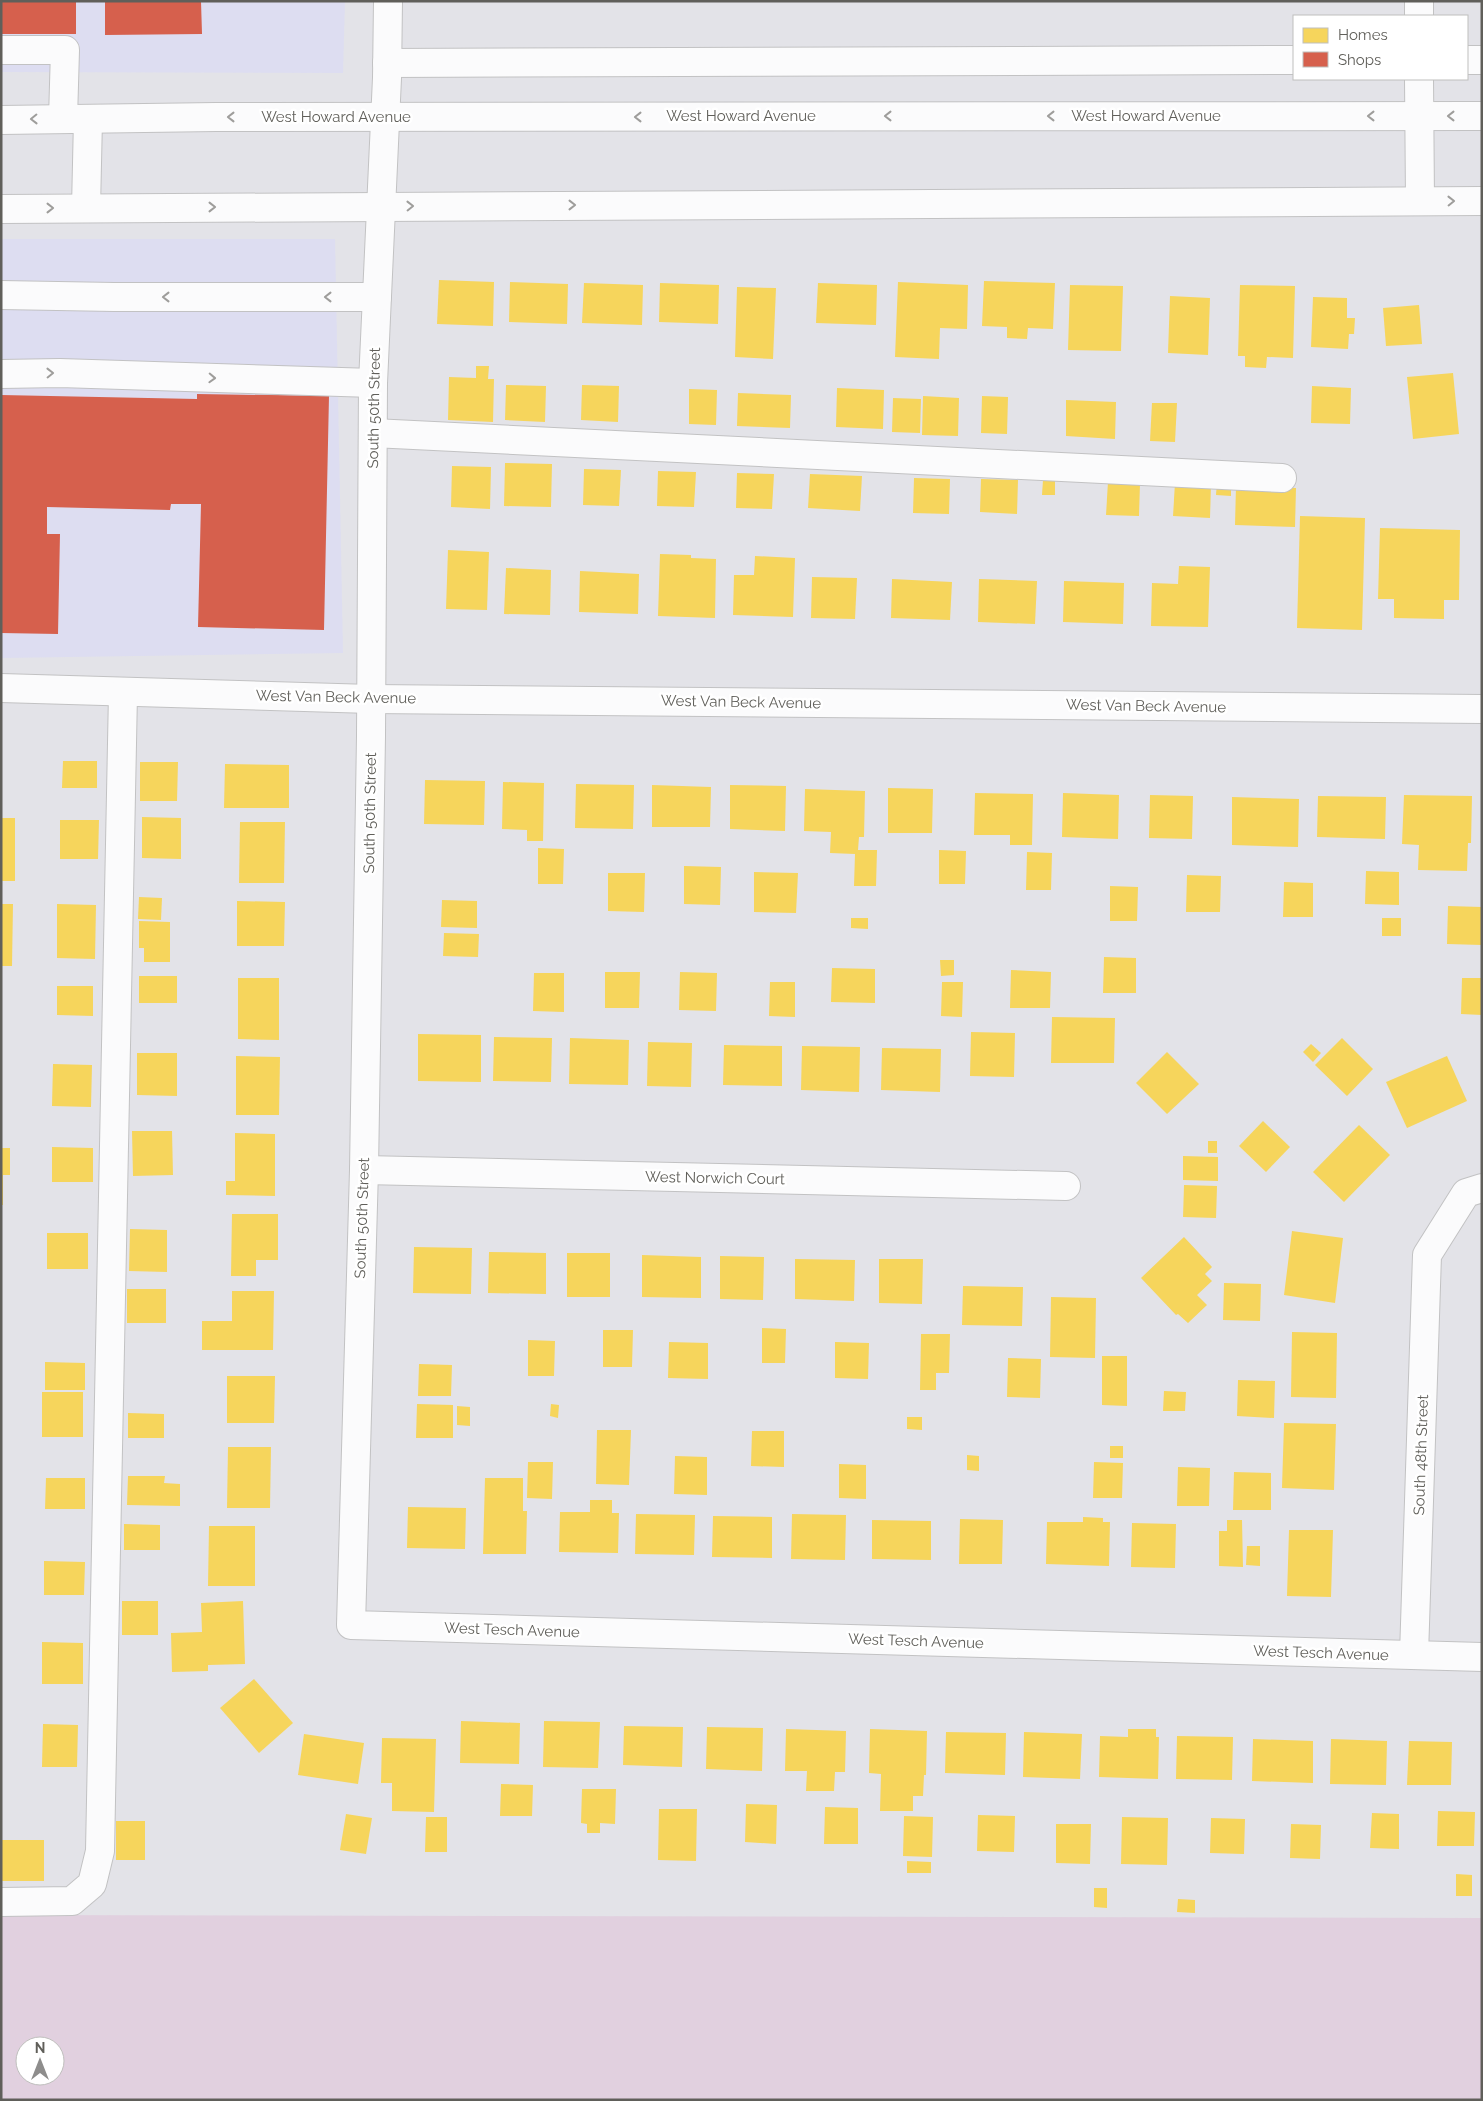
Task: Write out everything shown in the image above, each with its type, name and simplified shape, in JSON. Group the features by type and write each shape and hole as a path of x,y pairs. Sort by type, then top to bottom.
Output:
{"street":[{"name":"South 50th Street","path":"351,1626 364,1170 371,699 373,383 385,117 388,1"},
{"path":"1419,1 1419,15"},
{"path":"1,50 65,50 86,208"},
{"path":"387,63 1293,60"},
{"path":"1468,60 1482,60"},
{"path":"1419,80 1420,201"},
{"name":"West Howard Avenue","path":"1,120 385,117 1482,116"},
{"path":"1,209 1482,201"},
{"path":"1,295 114,297 377,296"},
{"path":"1,374 60,372 373,383"},
{"path":"373,433 1282,478"},
{"name":"West Van Beck Avenue","path":"1,688 371,699 1482,709"},
{"path":"1,1902 72,1901 92,1884 100,1851 123,693"},
{"name":"West Norwich Court","path":"364,1170 1066,1186"},
{"name":"South 48th Street","path":"1414,1655 1428,1255 1466,1193 1482,1188"},
{"name":"West Tesch Avenue","path":"351,1626 1482,1657"}],"shaded area":[{"path":"1,1 345,1 343,73 1,72"},
{"path":"1,239 335,239 343,653 1,658"},
{"path":"1,1915 1482,1918 1482,2100 1,2100"}],"building: Homes":[{"path":"439,280 494,282 493,326 437,324"},
{"path":"984,281 1055,283 1053,329 1028,328 1027,339 1007,338 1007,327 982,326"},
{"path":"510,282 568,284 567,324 509,322"},
{"path":"898,282 968,285 967,329 940,328 939,359 895,357"},
{"path":"584,283 643,285 642,325 582,323"},
{"path":"660,283 719,285 718,324 659,322"},
{"path":"818,283 877,285 876,325 816,323"},
{"path":"1070,285 1123,286 1121,351 1068,350"},
{"path":"1240,285 1295,286 1293,358 1267,357 1266,368 1245,367 1245,356 1238,356"},
{"path":"737,287 776,288 773,359 735,357"},
{"path":"1170,296 1210,298 1208,355 1168,353"},
{"path":"1313,297 1347,298 1347,318 1355,318 1354,334 1349,334 1348,349 1311,347"},
{"path":"1419,305 1422,344 1386,346 1383,308"},
{"path":"476,366 489,366 488,379 494,379 493,422 448,420 449,377 476,378"},
{"path":"1453,373 1459,434 1413,439 1407,377"},
{"path":"506,385 546,386 545,422 505,420"},
{"path":"582,385 619,386 618,422 581,420"},
{"path":"1312,386 1351,388 1350,424 1311,423"},
{"path":"837,388 884,390 883,429 836,427"},
{"path":"689,389 717,390 716,425 689,424"},
{"path":"738,393 791,395 790,428 737,426"},
{"path":"923,396 959,398 958,436 922,435"},
{"path":"982,396 1008,397 1007,434 981,433"},
{"path":"893,398 921,399 920,433 892,432"},
{"path":"1066,400 1116,402 1115,439 1066,436"},
{"path":"1152,403 1177,403 1175,442 1150,441"},
{"path":"505,463 552,464 551,507 504,506"},
{"path":"452,466 491,467 490,509 451,507"},
{"path":"584,469 621,470 619,506 583,505"},
{"path":"658,471 696,472 694,507 657,506"},
{"path":"737,473 774,474 772,509 736,508"},
{"path":"810,474 862,476 860,511 808,508"},
{"path":"914,478 950,479 949,514 913,513"},
{"path":"981,479 1018,480 1017,514 980,512"},
{"path":"1043,480 1055,480 1055,495 1042,495"},
{"path":"1217,481 1231,482 1231,496 1216,495"},
{"path":"1108,482 1140,483 1139,516 1106,515"},
{"path":"1175,483 1211,484 1210,518 1173,516"},
{"path":"1236,486 1296,488 1295,527 1235,525"},
{"path":"1300,516 1365,518 1362,630 1297,628"},
{"path":"1380,528 1460,530 1459,600 1444,600 1444,619 1394,618 1394,599 1378,599"},
{"path":"448,550 489,552 487,610 446,609"},
{"path":"660,554 691,555 691,558 716,559 715,618 658,616"},
{"path":"755,556 795,558 793,617 733,615 734,575 754,575"},
{"path":"1179,566 1210,567 1208,627 1151,626 1152,583 1178,584"},
{"path":"506,568 551,570 550,615 504,614"},
{"path":"580,571 639,574 638,614 579,612"},
{"path":"812,577 857,578 855,619 811,618"},
{"path":"892,579 952,582 950,620 891,618"},
{"path":"979,579 1037,581 1035,624 978,622"},
{"path":"1064,581 1124,583 1123,624 1063,622"},
{"path":"63,761 97,761 97,788 62,788"},
{"path":"140,762 178,762 177,801 140,801"},
{"path":"225,764 289,765 289,808 224,808"},
{"path":"425,780 485,781 484,825 424,824"},
{"path":"503,782 544,783 543,841 527,841 527,830 502,829"},
{"path":"576,784 634,785 633,829 575,828"},
{"path":"652,785 711,787 710,827 652,827"},
{"path":"730,785 786,786 785,831 730,829"},
{"path":"888,788 933,789 932,833 888,833"},
{"path":"805,789 865,791 864,837 859,837 858,850 877,850 876,886 854,886 855,854 830,853 831,832 804,831"},
{"path":"975,793 1033,794 1032,845 1010,845 1010,835 974,835"},
{"path":"1063,793 1119,795 1118,839 1062,837"},
{"path":"1150,795 1193,796 1192,839 1149,838"},
{"path":"1404,795 1472,796 1471,843 1468,843 1467,871 1418,870 1419,845 1402,844"},
{"path":"1318,796 1386,797 1385,839 1317,837"},
{"path":"1232,797 1299,799 1298,847 1232,845"},
{"path":"142,817 181,818 181,859 142,858"},
{"path":"1,818 15,818 15,881 1,881"},
{"path":"60,820 99,820 98,859 60,859"},
{"path":"240,822 285,822 284,883 239,883"},
{"path":"538,848 564,849 563,884 538,884"},
{"path":"939,850 966,851 965,884 939,884"},
{"path":"1027,852 1052,853 1051,890 1026,890"},
{"path":"684,866 721,867 720,905 684,904"},
{"path":"1366,871 1399,872 1399,905 1365,904"},
{"path":"754,872 798,873 796,913 754,912"},
{"path":"608,873 645,873 644,912 608,911"},
{"path":"1187,875 1221,876 1220,912 1186,912"},
{"path":"1284,882 1313,883 1313,917 1283,917"},
{"path":"1110,886 1138,887 1137,921 1110,921"},
{"path":"139,897 162,898 161,920 138,919"},
{"path":"442,900 477,901 477,928 441,927"},
{"path":"237,901 285,902 284,946 237,946"},
{"path":"1,904 13,904 12,966 1,966"},
{"path":"57,904 96,905 95,959 57,958"},
{"path":"1448,906 1482,907 1482,945 1447,944"},
{"path":"851,918 868,918 868,929 851,928"},
{"path":"1382,918 1401,918 1401,936 1382,936"},
{"path":"139,921 170,922 170,962 144,962 144,948 139,948"},
{"path":"444,933 479,934 478,957 443,956"},
{"path":"1104,957 1136,958 1136,993 1103,993"},
{"path":"940,960 954,960 954,975 941,976"},
{"path":"832,968 875,969 875,1003 831,1002"},
{"path":"1011,970 1051,972 1050,1008 1010,1008"},
{"path":"605,972 640,972 639,1008 605,1008"},
{"path":"680,972 717,973 716,1011 679,1010"},
{"path":"534,973 564,973 564,1012 533,1011"},
{"path":"139,976 177,976 177,1003 139,1003"},
{"path":"238,978 279,978 279,1040 238,1039"},
{"path":"1462,978 1482,978 1482,1015 1461,1014"},
{"path":"770,982 795,982 795,1017 769,1016"},
{"path":"942,982 963,982 962,1017 941,1016"},
{"path":"57,986 93,986 93,1016 57,1015"},
{"path":"1052,1017 1115,1018 1114,1063 1051,1063"},
{"path":"971,1032 1015,1033 1014,1077 970,1076"},
{"path":"418,1034 481,1035 481,1082 418,1081"},
{"path":"494,1037 552,1038 551,1082 493,1081"},
{"path":"570,1038 629,1040 628,1085 569,1084"},
{"path":"1342,1038 1373,1069 1347,1096 1315,1065"},
{"path":"648,1042 692,1043 691,1087 647,1086"},
{"path":"1311,1044 1321,1053 1313,1062 1303,1052"},
{"path":"724,1045 782,1046 782,1086 723,1085"},
{"path":"802,1046 860,1047 859,1092 801,1090"},
{"path":"882,1048 941,1049 940,1092 881,1090"},
{"path":"1167,1052 1199,1084 1167,1114 1136,1083"},
{"path":"137,1053 177,1053 177,1096 137,1095"},
{"path":"236,1056 280,1057 279,1115 236,1115"},
{"path":"1447,1056 1467,1101 1407,1128 1386,1082"},
{"path":"53,1064 92,1065 91,1107 52,1106"},
{"path":"1263,1121 1290,1147 1266,1172 1239,1146"},
{"path":"1359,1125 1390,1155 1344,1202 1313,1172"},
{"path":"132,1131 172,1131 173,1175 133,1176"},
{"path":"235,1133 275,1134 275,1196 226,1195 226,1181 235,1181"},
{"path":"1208,1141 1217,1141 1217,1153 1208,1153"},
{"path":"52,1147 93,1148 93,1182 52,1182"},
{"path":"1,1148 10,1148 10,1175 3,1175 3,1205 1,1205"},
{"path":"1183,1156 1218,1157 1218,1181 1183,1180"},
{"path":"1184,1185 1217,1186 1216,1218 1183,1217"},
{"path":"232,1214 278,1214 278,1260 256,1260 256,1276 231,1276"},
{"path":"130,1229 167,1230 167,1272 129,1271"},
{"path":"1292,1231 1343,1238 1335,1303 1284,1295"},
{"path":"47,1233 88,1233 88,1269 47,1269"},
{"path":"1184,1237 1212,1267 1205,1274 1212,1281 1197,1295 1207,1305 1188,1323 1178,1314 1176,1315 1141,1278"},
{"path":"414,1247 472,1248 471,1294 413,1293"},
{"path":"489,1252 546,1253 546,1294 488,1293"},
{"path":"567,1253 610,1253 610,1297 567,1297"},
{"path":"642,1255 701,1257 701,1298 642,1297"},
{"path":"720,1256 764,1257 763,1300 720,1299"},
{"path":"795,1259 855,1260 854,1301 795,1299"},
{"path":"879,1259 923,1259 922,1304 879,1303"},
{"path":"1224,1283 1261,1284 1260,1321 1223,1320"},
{"path":"963,1286 1023,1287 1022,1326 962,1325"},
{"path":"127,1289 166,1289 166,1323 127,1323"},
{"path":"232,1291 274,1291 273,1350 202,1350 202,1321 232,1321"},
{"path":"1051,1297 1096,1298 1095,1358 1050,1357"},
{"path":"762,1328 786,1329 785,1363 762,1363"},
{"path":"603,1330 633,1330 632,1367 603,1367"},
{"path":"1292,1332 1337,1333 1336,1398 1291,1397"},
{"path":"921,1334 950,1334 949,1373 936,1373 936,1390 920,1390"},
{"path":"528,1340 555,1341 554,1376 528,1376"},
{"path":"669,1342 708,1343 708,1379 668,1378"},
{"path":"835,1342 869,1343 868,1379 835,1378"},
{"path":"1102,1356 1127,1356 1127,1406 1102,1405"},
{"path":"1008,1358 1041,1359 1040,1398 1007,1397"},
{"path":"45,1362 85,1363 85,1390 45,1390"},
{"path":"419,1364 452,1365 451,1396 418,1396"},
{"path":"227,1376 275,1376 274,1423 227,1423"},
{"path":"1238,1380 1275,1381 1274,1418 1237,1416"},
{"path":"1164,1391 1186,1392 1185,1411 1163,1411"},
{"path":"42,1392 83,1392 83,1437 42,1437"},
{"path":"417,1404 453,1405 453,1438 416,1438"},
{"path":"551,1404 559,1405 558,1418 550,1416"},
{"path":"457,1406 470,1407 470,1426 457,1425"},
{"path":"128,1413 164,1414 164,1438 128,1438"},
{"path":"907,1417 922,1417 922,1430 907,1429"},
{"path":"1284,1423 1336,1424 1334,1490 1282,1488"},
{"path":"597,1430 631,1430 629,1485 596,1484"},
{"path":"752,1431 784,1431 784,1467 751,1466"},
{"path":"1110,1446 1123,1446 1123,1458 1110,1458"},
{"path":"228,1447 271,1447 270,1508 227,1508"},
{"path":"967,1455 979,1456 979,1471 967,1470"},
{"path":"675,1456 707,1457 707,1495 674,1494"},
{"path":"528,1462 553,1462 552,1499 527,1498"},
{"path":"1094,1462 1123,1463 1122,1498 1093,1498"},
{"path":"839,1464 866,1465 866,1499 839,1498"},
{"path":"1178,1467 1210,1468 1209,1506 1177,1506"},
{"path":"1234,1472 1271,1473 1271,1510 1233,1510"},
{"path":"128,1476 165,1476 164,1483 180,1484 180,1506 127,1505"},
{"path":"46,1478 85,1478 85,1509 45,1509"},
{"path":"485,1478 523,1478 523,1511 527,1511 526,1554 483,1554"},
{"path":"590,1500 612,1500 612,1513 619,1513 618,1553 559,1552 560,1512 590,1512"},
{"path":"408,1507 466,1508 465,1549 407,1548"},
{"path":"636,1514 695,1515 694,1555 635,1554"},
{"path":"792,1514 846,1515 845,1560 791,1559"},
{"path":"713,1516 772,1517 772,1558 712,1557"},
{"path":"1083,1517 1103,1518 1103,1522 1110,1522 1109,1566 1046,1564 1047,1522 1083,1522"},
{"path":"960,1519 1003,1520 1002,1564 959,1564"},
{"path":"872,1520 931,1521 931,1560 872,1559"},
{"path":"1227,1520 1242,1520 1243,1567 1219,1566 1219,1531 1227,1531"},
{"path":"1132,1523 1176,1524 1175,1568 1131,1567"},
{"path":"124,1524 160,1525 160,1550 124,1550"},
{"path":"209,1526 255,1526 255,1586 208,1586"},
{"path":"1289,1530 1333,1530 1331,1597 1287,1596"},
{"path":"1247,1546 1260,1546 1260,1566 1246,1565"},
{"path":"44,1561 85,1562 84,1595 44,1595"},
{"path":"122,1601 158,1601 158,1635 122,1635"},
{"path":"243,1601 245,1664 208,1665 208,1671 172,1672 171,1633 202,1632 201,1603"},
{"path":"42,1642 83,1643 83,1684 42,1684"},
{"path":"254,1679 293,1723 259,1753 220,1708"},
{"path":"461,1721 520,1723 519,1764 460,1763"},
{"path":"544,1721 600,1722 598,1768 543,1767"},
{"path":"43,1724 78,1725 77,1767 42,1767"},
{"path":"624,1726 683,1727 682,1767 623,1765"},
{"path":"707,1727 763,1728 762,1771 706,1769"},
{"path":"786,1729 846,1731 845,1772 835,1772 834,1791 806,1791 807,1771 785,1771"},
{"path":"870,1729 927,1731 926,1775 924,1775 923,1796 913,1796 913,1811 880,1811 881,1774 869,1773"},
{"path":"1128,1729 1156,1729 1156,1737 1159,1737 1158,1779 1099,1777 1100,1736 1128,1737"},
{"path":"946,1732 1006,1733 1005,1775 945,1773"},
{"path":"1024,1732 1082,1734 1080,1779 1023,1777"},
{"path":"304,1734 364,1743 358,1784 298,1775"},
{"path":"1177,1736 1233,1737 1232,1780 1176,1779"},
{"path":"382,1738 436,1739 434,1812 392,1811 392,1783 381,1783"},
{"path":"1253,1739 1313,1741 1313,1783 1252,1781"},
{"path":"1331,1739 1387,1741 1386,1785 1330,1784"},
{"path":"1409,1741 1452,1742 1451,1785 1407,1785"},
{"path":"501,1784 533,1785 532,1816 500,1816"},
{"path":"582,1789 616,1789 615,1824 600,1823 600,1833 587,1833 587,1824 581,1823"},
{"path":"746,1804 777,1805 776,1844 745,1842"},
{"path":"825,1807 858,1808 858,1844 824,1844"},
{"path":"659,1809 697,1809 696,1861 658,1860"},
{"path":"1438,1811 1475,1812 1474,1846 1437,1846"},
{"path":"1372,1813 1399,1814 1399,1849 1370,1848"},
{"path":"346,1814 372,1818 366,1854 340,1850"},
{"path":"978,1815 1015,1816 1014,1852 977,1851"},
{"path":"904,1816 933,1817 932,1857 903,1856"},
{"path":"426,1817 447,1817 447,1852 425,1852"},
{"path":"1122,1817 1168,1818 1167,1865 1121,1864"},
{"path":"1211,1818 1245,1819 1244,1854 1210,1853"},
{"path":"116,1821 145,1821 145,1860 116,1860"},
{"path":"1056,1824 1091,1824 1090,1864 1056,1863"},
{"path":"1291,1824 1321,1825 1320,1859 1290,1858"},
{"path":"2,1840 44,1840 44,1881 2,1881"},
{"path":"907,1861 931,1862 931,1873 907,1873"},
{"path":"1456,1874 1472,1875 1472,1896 1456,1896"},
{"path":"1094,1888 1107,1888 1107,1908 1094,1907"},
{"path":"1178,1899 1195,1900 1195,1913 1177,1912"}],"building: Shops":[{"path":"1,1 76,1 76,34 1,34"},
{"path":"105,1 201,1 202,34 105,35"},
{"path":"197,394 329,396 324,630 198,627 201,504 171,504 170,510 47,507 47,534 60,534 58,634 1,633 1,395 197,399"}]}
